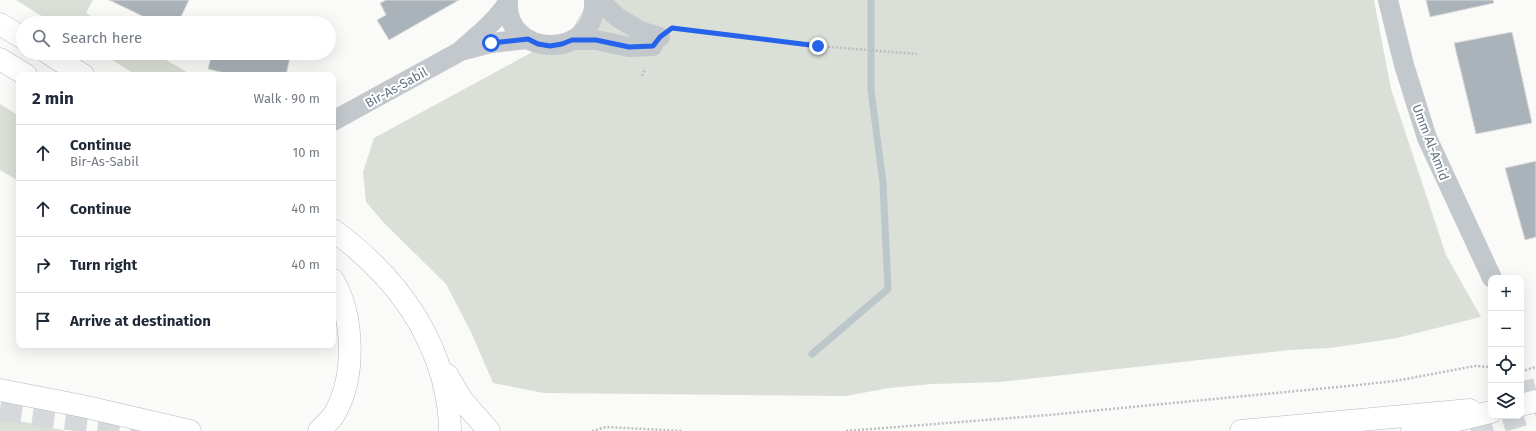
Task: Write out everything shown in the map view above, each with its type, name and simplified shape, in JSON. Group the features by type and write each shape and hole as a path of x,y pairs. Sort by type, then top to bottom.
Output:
{"main road":[{"path":"0,24 16,34"},
{"path":"0,59 21,72"},
{"path":"59,60 79,72"},
{"path":"336,232 371,261 392,283 411,307 426,333 434,352 446,392 450,431"},
{"path":"319,431 335,414 348,377 350,354 349,331 344,307 336,287"},
{"path":"434,352 462,400 489,431"},
{"path":"0,390 82,406 190,431"},
{"path":"1524,404 1536,401"},
{"path":"1240,431 1488,409"},
{"path":"1412,431 1488,413"}],"street":[{"path":"508,2 509,14 513,24 519,32 538,44 550,46 562,44 572,40 586,28 593,11 594,0"},
{"path":"599,0 617,17 656,41"},
{"name":"Umm Al-Amid","path":"1388,0 1404,65 1427,138 1491,275"},
{"name":"Bir-As-Sabil","path":"336,119 459,52 484,31 508,2"},
{"name":"Bir-As-Sabil","path":"459,52 491,43 528,39"},
{"path":"572,40 596,40 629,47 656,41"}],"path":[{"path":"642,76 656,41 672,28 818,46 917,54"},
{"path":"846,431 1049,415 1396,381 1475,366 1488,367"},
{"path":"1524,370 1536,367"},
{"path":"592,431 606,427 683,431"}],"shaded area":[{"path":"16,0 93,0 86,13 91,16 42,16"},
{"path":"589,0 1374,0 1391,89 1446,255 1481,317 1397,338 1330,348 1290,350 999,382 932,384 889,388 846,396 544,393 493,383 471,332 446,284 384,223 366,202 363,172 374,138 571,31"},
{"path":"112,60 166,60 187,72 131,72"},
{"path":"0,104 16,114 16,179 0,170"},
{"path":"0,417 67,431 0,431"}],"building":[{"path":"109,0 189,0 181,16 142,16"},
{"path":"386,0 459,0 389,40 377,20 386,15 380,3"},
{"path":"1426,0 1493,0 1494,3 1430,17"},
{"path":"1512,32 1532,123 1476,134 1454,43"},
{"path":"210,60 289,60 287,72 220,72 208,69"},
{"path":"1536,161 1536,237 1525,240 1505,168"}],"waterway":[{"path":"812,354 888,289 883,183 871,90 871,0"}],"tunnel":[{"path":"1524,392 1536,389"},
{"path":"0,410 151,430"},
{"path":"1471,431 1536,411"}],"route":[{"path":"491,43 528,39 538,44 550,46 562,44 572,40 596,40 629,47 653,46 660,37 672,28 818,46"}]}
